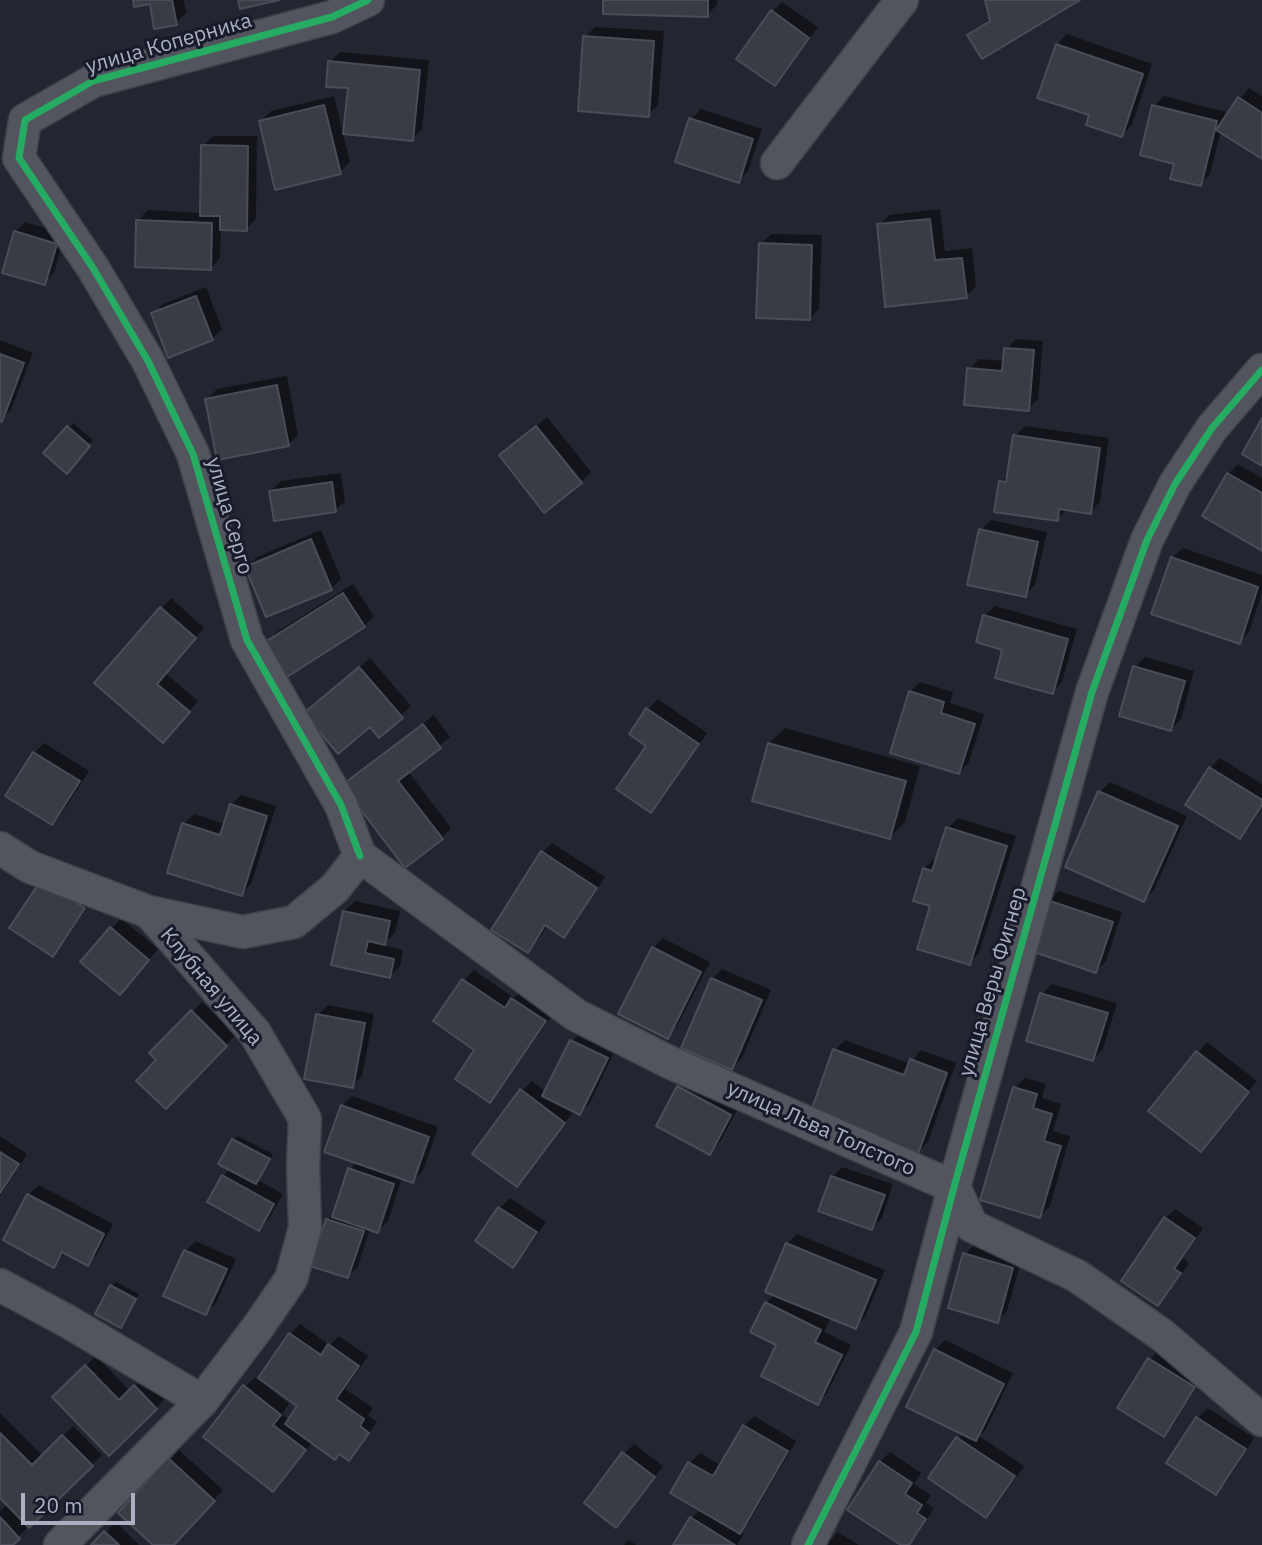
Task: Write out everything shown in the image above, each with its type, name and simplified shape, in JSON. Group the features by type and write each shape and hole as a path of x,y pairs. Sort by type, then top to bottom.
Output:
{"street":[{"name":"улица Коперника","path":"25,120 93,81 332,17 368,0"},
{"path":"777,163 902,0"},
{"name":"улица Серго","path":"25,120 19,158 93,268 148,360 193,454 247,640 341,805 360,856"},
{"name":"улица Веры Фигнер","path":"808,1545 916,1332 1092,692 1147,540 1175,484 1212,428 1262,370"},
{"path":"0,848 30,867 149,912 243,932 294,922 335,888 360,856"},
{"name":"улица Льва Толстого","path":"360,856 576,1015 669,1062 954,1187"},
{"name":"Клубная улица","path":"60,1545 202,1401 291,1279 305,1228 305,1119 255,1033 149,912"},
{"path":"954,1187 972,1226 1077,1276 1162,1335 1262,1420"},
{"path":"0,1285 67,1321 202,1401"}],"building":[{"path":"133,0 172,0 177,25 154,29 150,4 134,7"},
{"path":"238,0 279,0 240,9"},
{"path":"603,0 708,0 708,17 603,14"},
{"path":"985,0 1080,0 982,59 967,35 990,21"},
{"path":"771,10 809,38 775,86 736,59"},
{"path":"583,36 654,41 649,117 578,111"},
{"path":"1056,44 1143,74 1122,137 1086,125 1089,115 1037,98"},
{"path":"328,61 420,70 413,141 343,134 348,88 326,87"},
{"path":"1238,97 1262,113 1262,159 1216,130"},
{"path":"324,105 341,174 275,190 259,121"},
{"path":"1152,105 1217,121 1201,186 1170,179 1174,164 1140,155"},
{"path":"689,118 753,139 739,183 675,162"},
{"path":"201,145 248,146 247,231 220,230 220,216 200,216"},
{"path":"930,219 935,260 962,258 967,298 885,307 877,224"},
{"path":"136,220 212,223 211,270 135,267"},
{"path":"14,231 57,244 45,285 2,273"},
{"path":"759,243 812,245 810,320 756,318"},
{"path":"196,296 213,340 168,358 151,313"},
{"path":"1004,348 1034,350 1029,411 964,405 967,368 1002,371"},
{"path":"0,354 24,363 2,422 0,421"},
{"path":"277,385 289,446 217,460 205,399"},
{"path":"1262,418 1262,466 1242,454"},
{"path":"67,426 90,446 67,474 43,453"},
{"path":"536,426 582,483 544,513 499,455"},
{"path":"1013,435 1100,448 1091,514 1059,509 1058,521 994,512 999,481 1006,482"},
{"path":"1227,473 1262,493 1262,551 1202,516"},
{"path":"332,482 336,512 274,521 269,491"},
{"path":"979,529 1038,542 1026,597 967,585"},
{"path":"311,539 332,590 266,617 245,567"},
{"path":"1171,557 1258,587 1240,644 1151,614"},
{"path":"343,593 365,627 287,677 265,642"},
{"path":"160,607 196,638 157,684 190,712 163,743 94,683"},
{"path":"983,615 1068,639 1053,694 995,678 1002,650 976,642"},
{"path":"1133,666 1185,681 1171,731 1119,716"},
{"path":"359,667 403,718 379,738 370,727 338,754 304,713"},
{"path":"909,691 944,702 941,713 975,724 959,774 890,753"},
{"path":"646,708 699,744 651,813 616,789 646,746 629,734"},
{"path":"423,724 441,748 398,781 443,839 405,868 342,785"},
{"path":"768,743 906,781 890,839 752,801"},
{"path":"33,752 80,781 52,825 5,796"},
{"path":"1209,767 1262,800 1262,805 1240,839 1185,805"},
{"path":"1098,791 1178,826 1144,902 1065,867"},
{"path":"230,804 267,816 242,896 167,873 182,823 220,835"},
{"path":"946,827 1007,846 970,965 917,949 930,906 913,901 923,868 932,871"},
{"path":"541,851 597,888 564,938 545,925 528,953 491,930"},
{"path":"41,880 85,908 53,957 9,928"},
{"path":"1047,900 1113,922 1096,973 1031,951"},
{"path":"343,911 390,921 385,945 368,941 365,953 394,959 390,978 331,965"},
{"path":"110,927 149,960 120,995 80,962"},
{"path":"652,947 701,972 668,1039 618,1014"},
{"path":"711,978 762,1000 732,1070 681,1048"},
{"path":"462,979 505,1008 511,998 546,1021 490,1103 455,1079 474,1050 433,1021"},
{"path":"1040,993 1108,1013 1093,1061 1026,1041"},
{"path":"191,1010 227,1046 166,1109 136,1081 156,1060 149,1053"},
{"path":"316,1014 365,1023 353,1088 304,1079"},
{"path":"570,1040 608,1058 580,1115 542,1096"},
{"path":"833,1049 904,1075 910,1059 947,1073 918,1154 810,1114"},
{"path":"1196,1051 1249,1092 1201,1152 1148,1111"},
{"path":"677,1086 731,1115 710,1155 656,1126"},
{"path":"1013,1087 1037,1094 1033,1108 1052,1114 1044,1141 1061,1146 1040,1218 980,1200"},
{"path":"520,1089 565,1123 517,1187 472,1154"},
{"path":"341,1105 429,1137 413,1183 324,1152"},
{"path":"232,1139 270,1159 256,1184 218,1164"},
{"path":"0,1152 19,1164 0,1193"},
{"path":"348,1168 394,1184 378,1233 332,1217"},
{"path":"222,1175 274,1204 259,1231 207,1202"},
{"path":"831,1176 885,1195 872,1230 818,1211"},
{"path":"27,1194 104,1234 88,1266 62,1252 54,1268 3,1240"},
{"path":"498,1207 537,1232 513,1268 475,1241"},
{"path":"1164,1217 1195,1238 1174,1269 1181,1273 1158,1306 1121,1281"},
{"path":"326,1219 364,1231 348,1278 310,1266"},
{"path":"786,1243 876,1280 856,1329 765,1292"},
{"path":"184,1250 227,1269 206,1315 163,1296"},
{"path":"963,1253 1013,1268 998,1323 948,1308"},
{"path":"110,1285 136,1299 121,1328 95,1314"},
{"path":"765,1302 821,1330 815,1342 842,1355 818,1405 761,1376 776,1345 750,1332"},
{"path":"289,1333 321,1355 328,1344 359,1366 336,1399 364,1419 360,1426 369,1433 349,1461 339,1454 335,1460 285,1424 297,1406 258,1378"},
{"path":"934,1349 1004,1384 976,1441 906,1407"},
{"path":"1148,1358 1195,1387 1164,1437 1117,1408"},
{"path":"85,1365 119,1400 134,1385 157,1409 109,1456 52,1397"},
{"path":"243,1385 281,1415 273,1425 306,1450 273,1492 203,1437"},
{"path":"1196,1417 1246,1449 1216,1495 1166,1463"},
{"path":"743,1425 788,1451 740,1534 670,1493 688,1462 713,1476"},
{"path":"0,1433 32,1465 62,1435 93,1466 29,1528 0,1498"},
{"path":"956,1437 1015,1476 986,1518 928,1478"},
{"path":"622,1452 655,1477 616,1528 584,1503"},
{"path":"168,1458 215,1501 174,1545 153,1545 118,1513"},
{"path":"879,1461 912,1483 905,1494 922,1505 917,1513 926,1519 909,1545 901,1545 847,1510"},
{"path":"0,1517 20,1539 13,1545 0,1545"},
{"path":"690,1517 735,1545 673,1545"},
{"path":"104,1531 119,1545 91,1545"}],"cycle path":[{"path":"360,856 341,805 247,640 193,454 148,361 93,268 19,158 25,120 93,81 332,17 368,0"},
{"path":"808,1545 916,1332 1092,692 1147,540 1175,484 1212,428 1262,370"}]}
